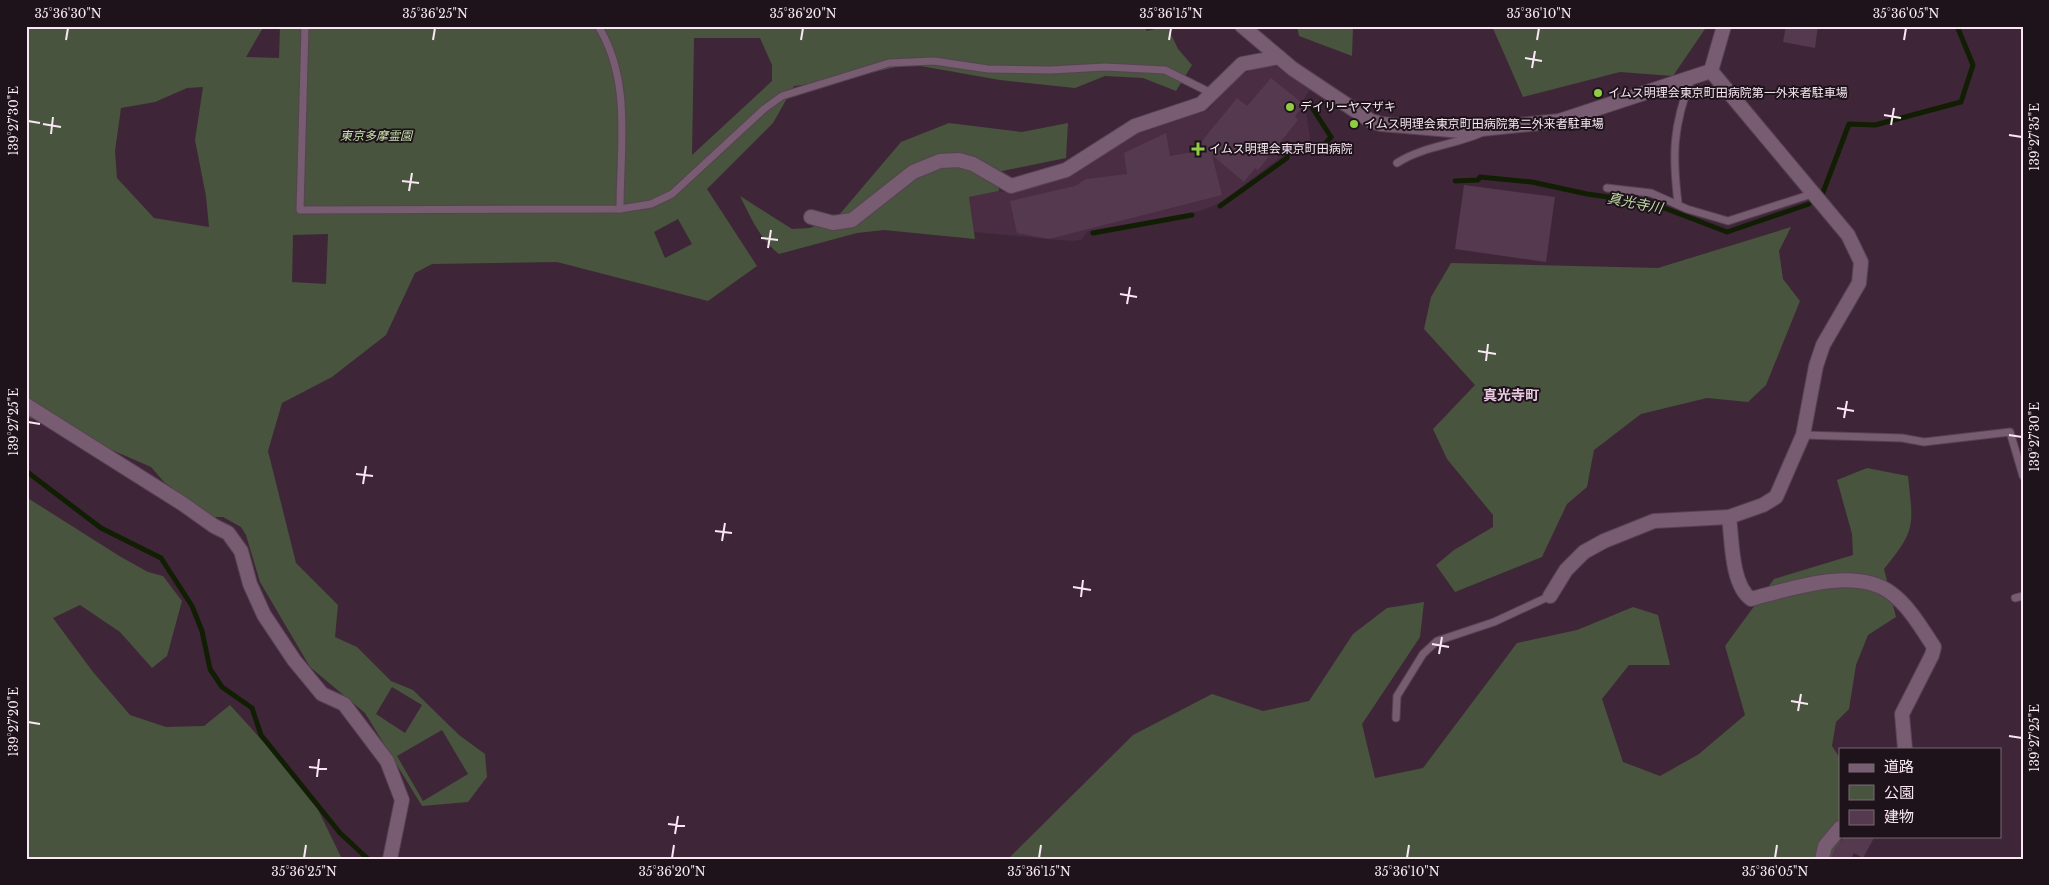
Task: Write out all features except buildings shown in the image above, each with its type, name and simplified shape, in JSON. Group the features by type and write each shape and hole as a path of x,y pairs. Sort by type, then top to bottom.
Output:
{"street":[{"path":"1242,26 1278,57 1343,104 1371,121 1381,124 1462,131 1559,121 1711,71"},
{"path":"1711,71 1724,26"},
{"path":"811,217 834,222 852,220 913,172 940,161 959,160 972,164 1010,186 1066,170 1135,126 1202,104 1242,64 1278,57"},
{"path":"1550,596 1566,570 1584,552 1604,541 1654,521 1729,517 1763,505 1776,497 1803,435 1816,366 1823,345 1848,305 1859,283 1862,271 1861,262 1848,235 1711,71"},
{"path":"26,405 214,526 228,533 241,551 250,584 264,615 284,645 322,694 344,704 386,761 402,800 390,859"},
{"path":"1729,517 1734,560 1739,582 1751,599 1823,582 1853,582 1878,586 1893,594 1905,606 1934,647 1932,655 1902,714 1905,748"},
{"path":"1822,859 1825,846 1839,829"}],"lane":[{"path":"305,26 300,210 620,209 651,204 672,194 764,109 782,96 889,63 934,61 988,69 1051,70 1105,67 1165,70 1211,93"},
{"path":"598,26 614,58 621,90 620,209"},
{"path":"1678,203 1673,149 1679,116 1691,78"},
{"path":"1397,164 1408,156 1463,142 1490,129"},
{"path":"1606,188 1651,193 1678,203 1687,209 1728,221 1812,194"},
{"path":"1803,435 1902,438 1924,442 2010,432 2023,476"},
{"path":"1396,718 1396,696 1423,654 1437,642 1494,622 1550,596"},
{"path":"2015,598 2023,596"}],"shaded area":[{"name":"イムス明理会東京町田病院","path":"1267,64 1278,66 1310,90 1304,99 1311,144 1285,144 1285,154 1220,203 1200,211 1142,223 1088,231 1081,240 1071,241 974,232 969,197 999,191 1012,193 1072,176 1093,160 1138,133 1208,110 1235,78"}],"green space":[{"name":"東京多摩霊園","path":"26,26 264,26 246,57 279,58 280,26 1143,26 1147,31 1167,26 1178,49 1192,65 1176,91 1143,78 1105,76 1075,88 1000,80 909,64 835,81 794,86 773,123 707,189 757,266 708,301 557,262 432,264 415,273 386,335 332,377 282,403 268,451 296,563 338,605 335,637 357,647 391,681 413,690 459,735 485,754 487,777 468,802 422,806 365,713 310,667 260,582 246,535 241,527 223,517 210,517 164,482 151,467 26,415","holes":["694,38 760,38 772,65 772,81 692,155","203,87 195,140 206,196 209,227 154,218 117,178 115,151 121,108 155,102 187,88","678,219 692,244 665,258 654,232","328,234 326,284 292,282 293,235","392,687 422,705 405,733 376,714","442,730 468,774 423,801 397,756"]},
{"path":"1297,26 1353,26 1352,56 1299,36"},
{"path":"1492,26 1707,26 1673,76 1620,72 1523,97"},
{"path":"949,123 1022,132 1068,123 1066,158 997,172 999,191 969,197 975,239 884,230 857,233 779,254 761,235 740,196 792,229 810,228 839,215 901,142"},
{"path":"1791,227 1779,251 1783,279 1800,301 1766,385 1748,402 1707,398 1641,414 1594,450 1587,487 1567,504 1542,557 1455,592 1436,565 1454,550 1493,527 1493,515 1447,459 1433,429 1475,385 1424,329 1431,297 1451,263 1658,268"},
{"path":"1867,468 1908,476 1911,516 1907,535 1895,556 1884,569 1896,617 1868,635 1856,665 1849,709 1836,722 1832,746 1839,756 1839,838 1841,838 1835,859 1008,859 1133,735 1212,694 1263,711 1309,701 1353,634 1387,608 1424,602 1420,637 1362,724 1375,778 1423,768 1517,643 1577,630 1633,607 1658,615 1670,665 1629,665 1602,699 1623,762 1660,776 1699,754 1745,715 1725,646 1774,579 1853,555 1852,534 1837,480"},
{"path":"26,497 121,557 148,572 163,576 182,601 167,656 152,668 120,632 80,605 53,618 93,672 130,715 166,727 204,726 230,705 310,793 342,859 26,859"}],"waterway":[{"name":"真光寺川","path":"1822,195 1849,124 1875,125 1961,102 1973,65 1957,26"},
{"path":"1311,106 1331,137"},
{"path":"1220,206 1287,158 1288,147 1324,145 1331,137"},
{"name":"真光寺川","path":"1455,181 1478,180 1480,177 1532,182 1587,194 1651,203 1727,232 1809,204"},
{"path":"1093,233 1192,215"},
{"path":"26,471 101,528 161,558 192,606 202,631 210,669 222,687 252,708 261,735 340,833 368,859"}],"place":[{"name":"イムス明理会東京町田病院第一外来者駐車場","path":"1598,93"},
{"name":"デイリーヤマザキ","path":"1290,107"},
{"name":"イムス明理会東京町田病院第二外来者駐車場","path":"1354,124"},
{"name":"イムス明理会東京町田病院","path":"1198,149"}],"district":[{"name":"真光寺町","path":"1511,395"}]}
